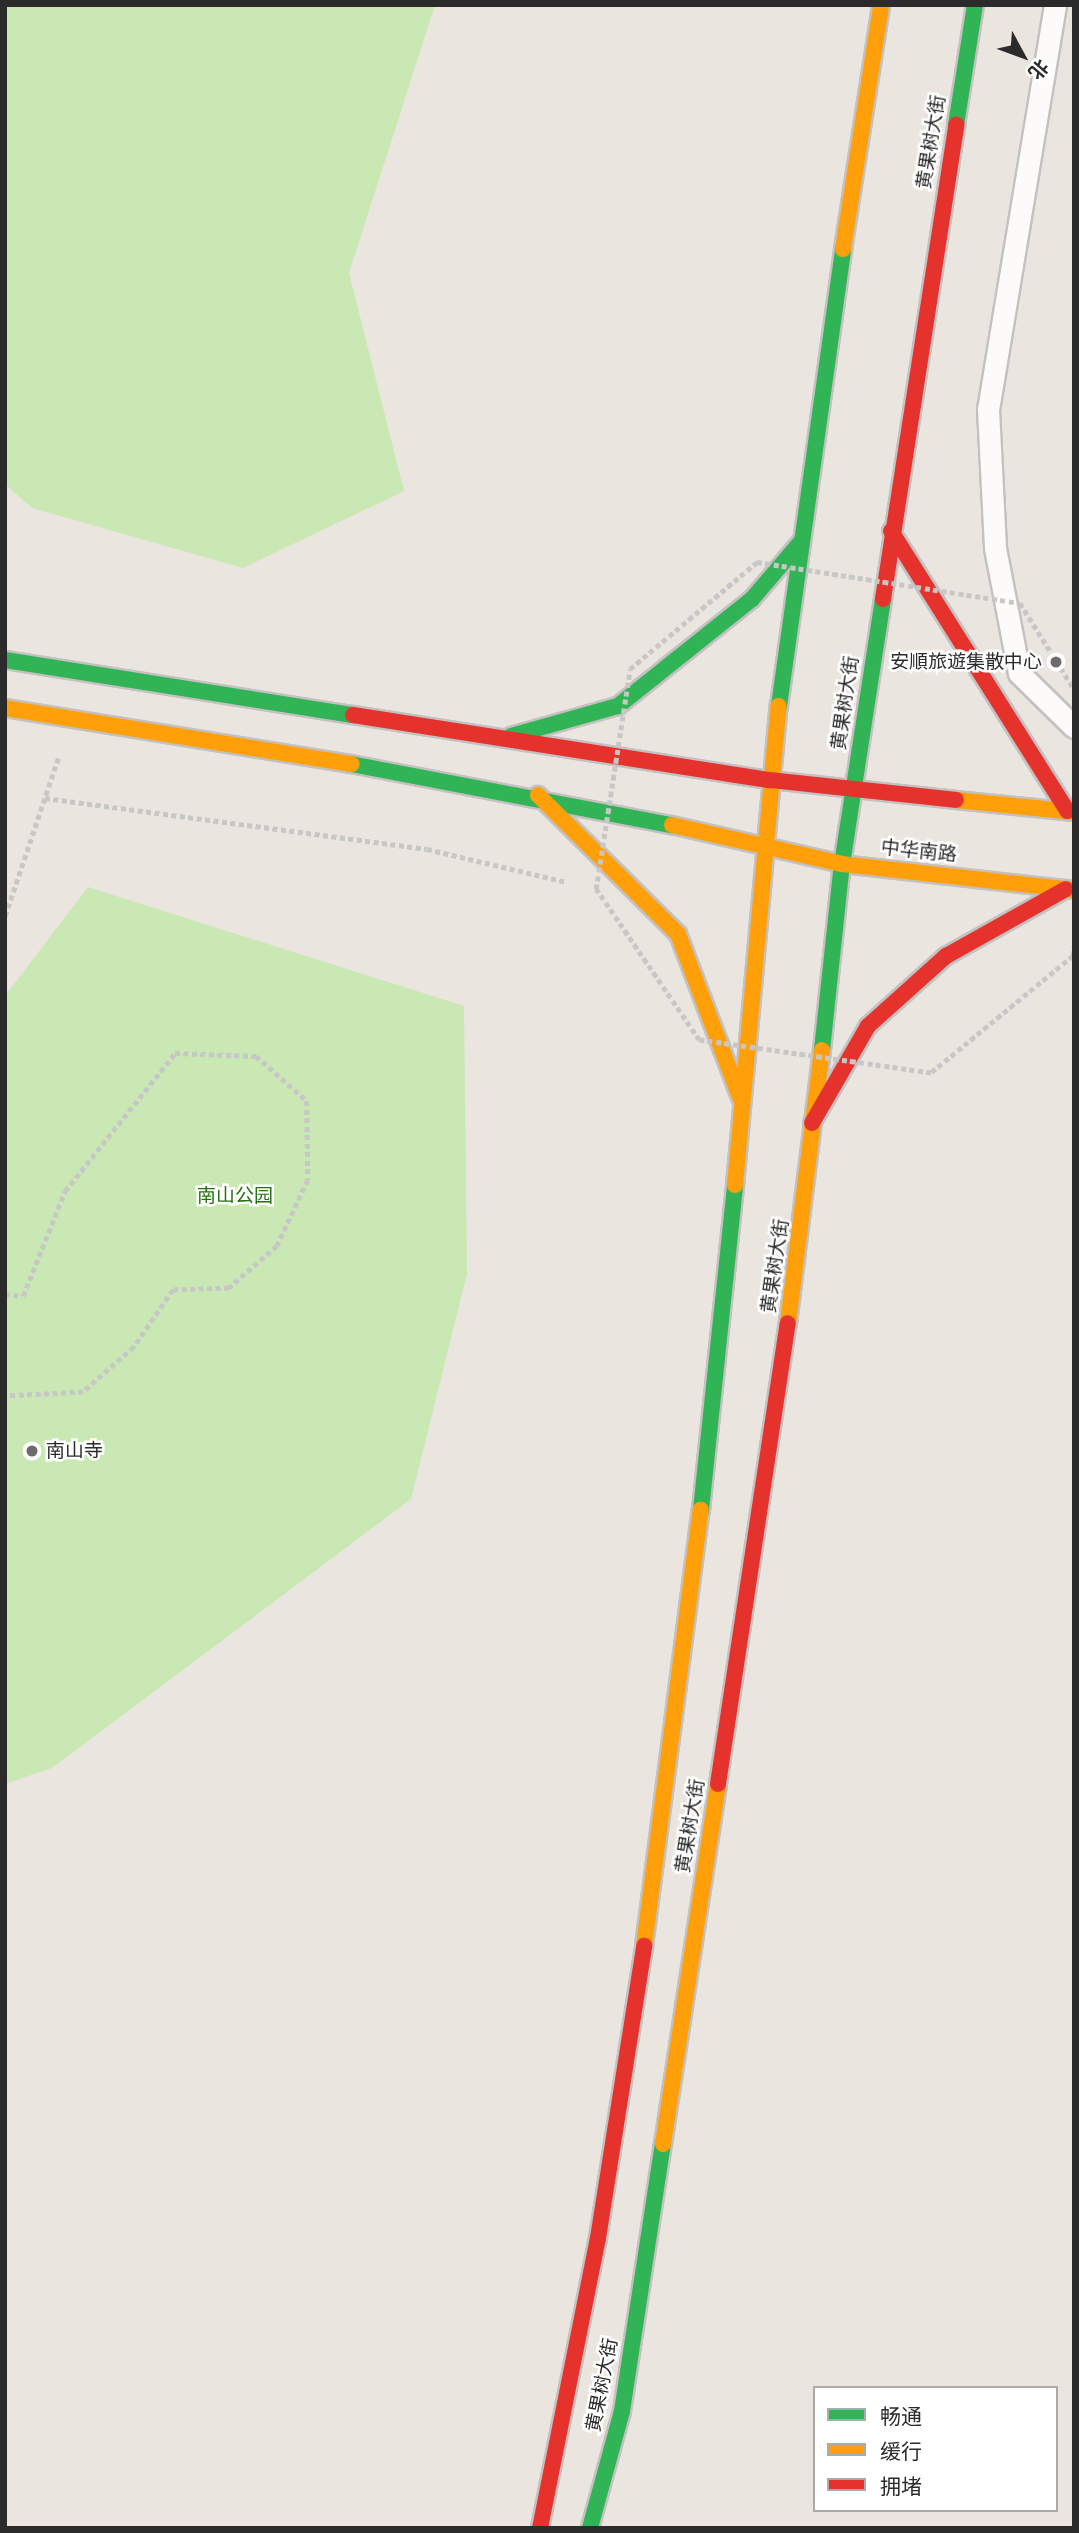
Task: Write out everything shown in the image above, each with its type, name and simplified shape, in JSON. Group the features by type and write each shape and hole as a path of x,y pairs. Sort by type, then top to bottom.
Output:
{"main road":[{"name":"黄果树大街","path":"540,2528 598,2238 651,1899 697,1550 743,1105 762,841 799,544 881,5"},
{"name":"黄果树大街","path":"590,2528 622,2412 801,1240 811,1125 842,864 891,531 975,5"},
{"path":"891,531 1070,811"},
{"path":"496,740 618,706 752,599 799,544"},
{"path":"5,660 496,740 770,779 854,784 1070,811"},
{"path":"5,687 11,709"},
{"name":"中华南路","path":"11,709 538,794 762,841 842,864 1070,889"},
{"path":"538,794 678,934 743,1105"},
{"path":"811,1125 868,1026 946,956 1070,889"}],"lane":[{"path":"1055,5 989,409 995,548 1019,673 1074,727"}],"path":[{"path":"596,889 630,669 757,562 1020,603 1074,689"},
{"path":"5,916 72,719"},
{"path":"45,798 427,849 596,889 699,1040 931,1073 1073,956 1074,947"},
{"path":"5,1294 23,1296 65,1191 175,1054 256,1056 307,1101 308,1180 277,1246 229,1288 173,1290 134,1346 83,1392 5,1396"}],"green space":[{"path":"5,5 435,5 349,273 404,491 243,568 32,508 5,484"},
{"name":"南山公园","path":"88,887 464,1006 467,1274 411,1499 52,1768 5,1784 5,996"}],"traffic: fast":[{"path":"956,125 975,5"},
{"path":"779,706 843,249"},
{"path":"511,736 618,706 752,599 799,544"},
{"path":"822,1050 842,864 883,599"},
{"path":"5,660 353,715"},
{"path":"351,764 672,825"},
{"path":"701,1510 735,1185"},
{"path":"590,2528 622,2411 663,2144"}],"traffic: slow":[{"path":"843,249 881,5"},
{"path":"735,1185 779,706"},
{"path":"5,708 351,764"},
{"path":"538,795 678,934 740,1097"},
{"path":"956,800 1074,812"},
{"path":"672,825 842,864 1074,890"},
{"path":"788,1323 822,1050"},
{"path":"644,1946 701,1510"},
{"path":"663,2144 718,1784"}],"traffic: jam":[{"path":"883,599 956,125"},
{"path":"891,531 1067,811"},
{"path":"353,715 770,780 956,800"},
{"path":"812,1123 868,1026 946,956 1066,889"},
{"path":"718,1784 788,1323"},
{"path":"540,2528 598,2238 644,1946"}],"place":[{"name":"安順旅遊集散中心","path":"1056,662"},
{"name":"南山寺","path":"32,1451"}]}
